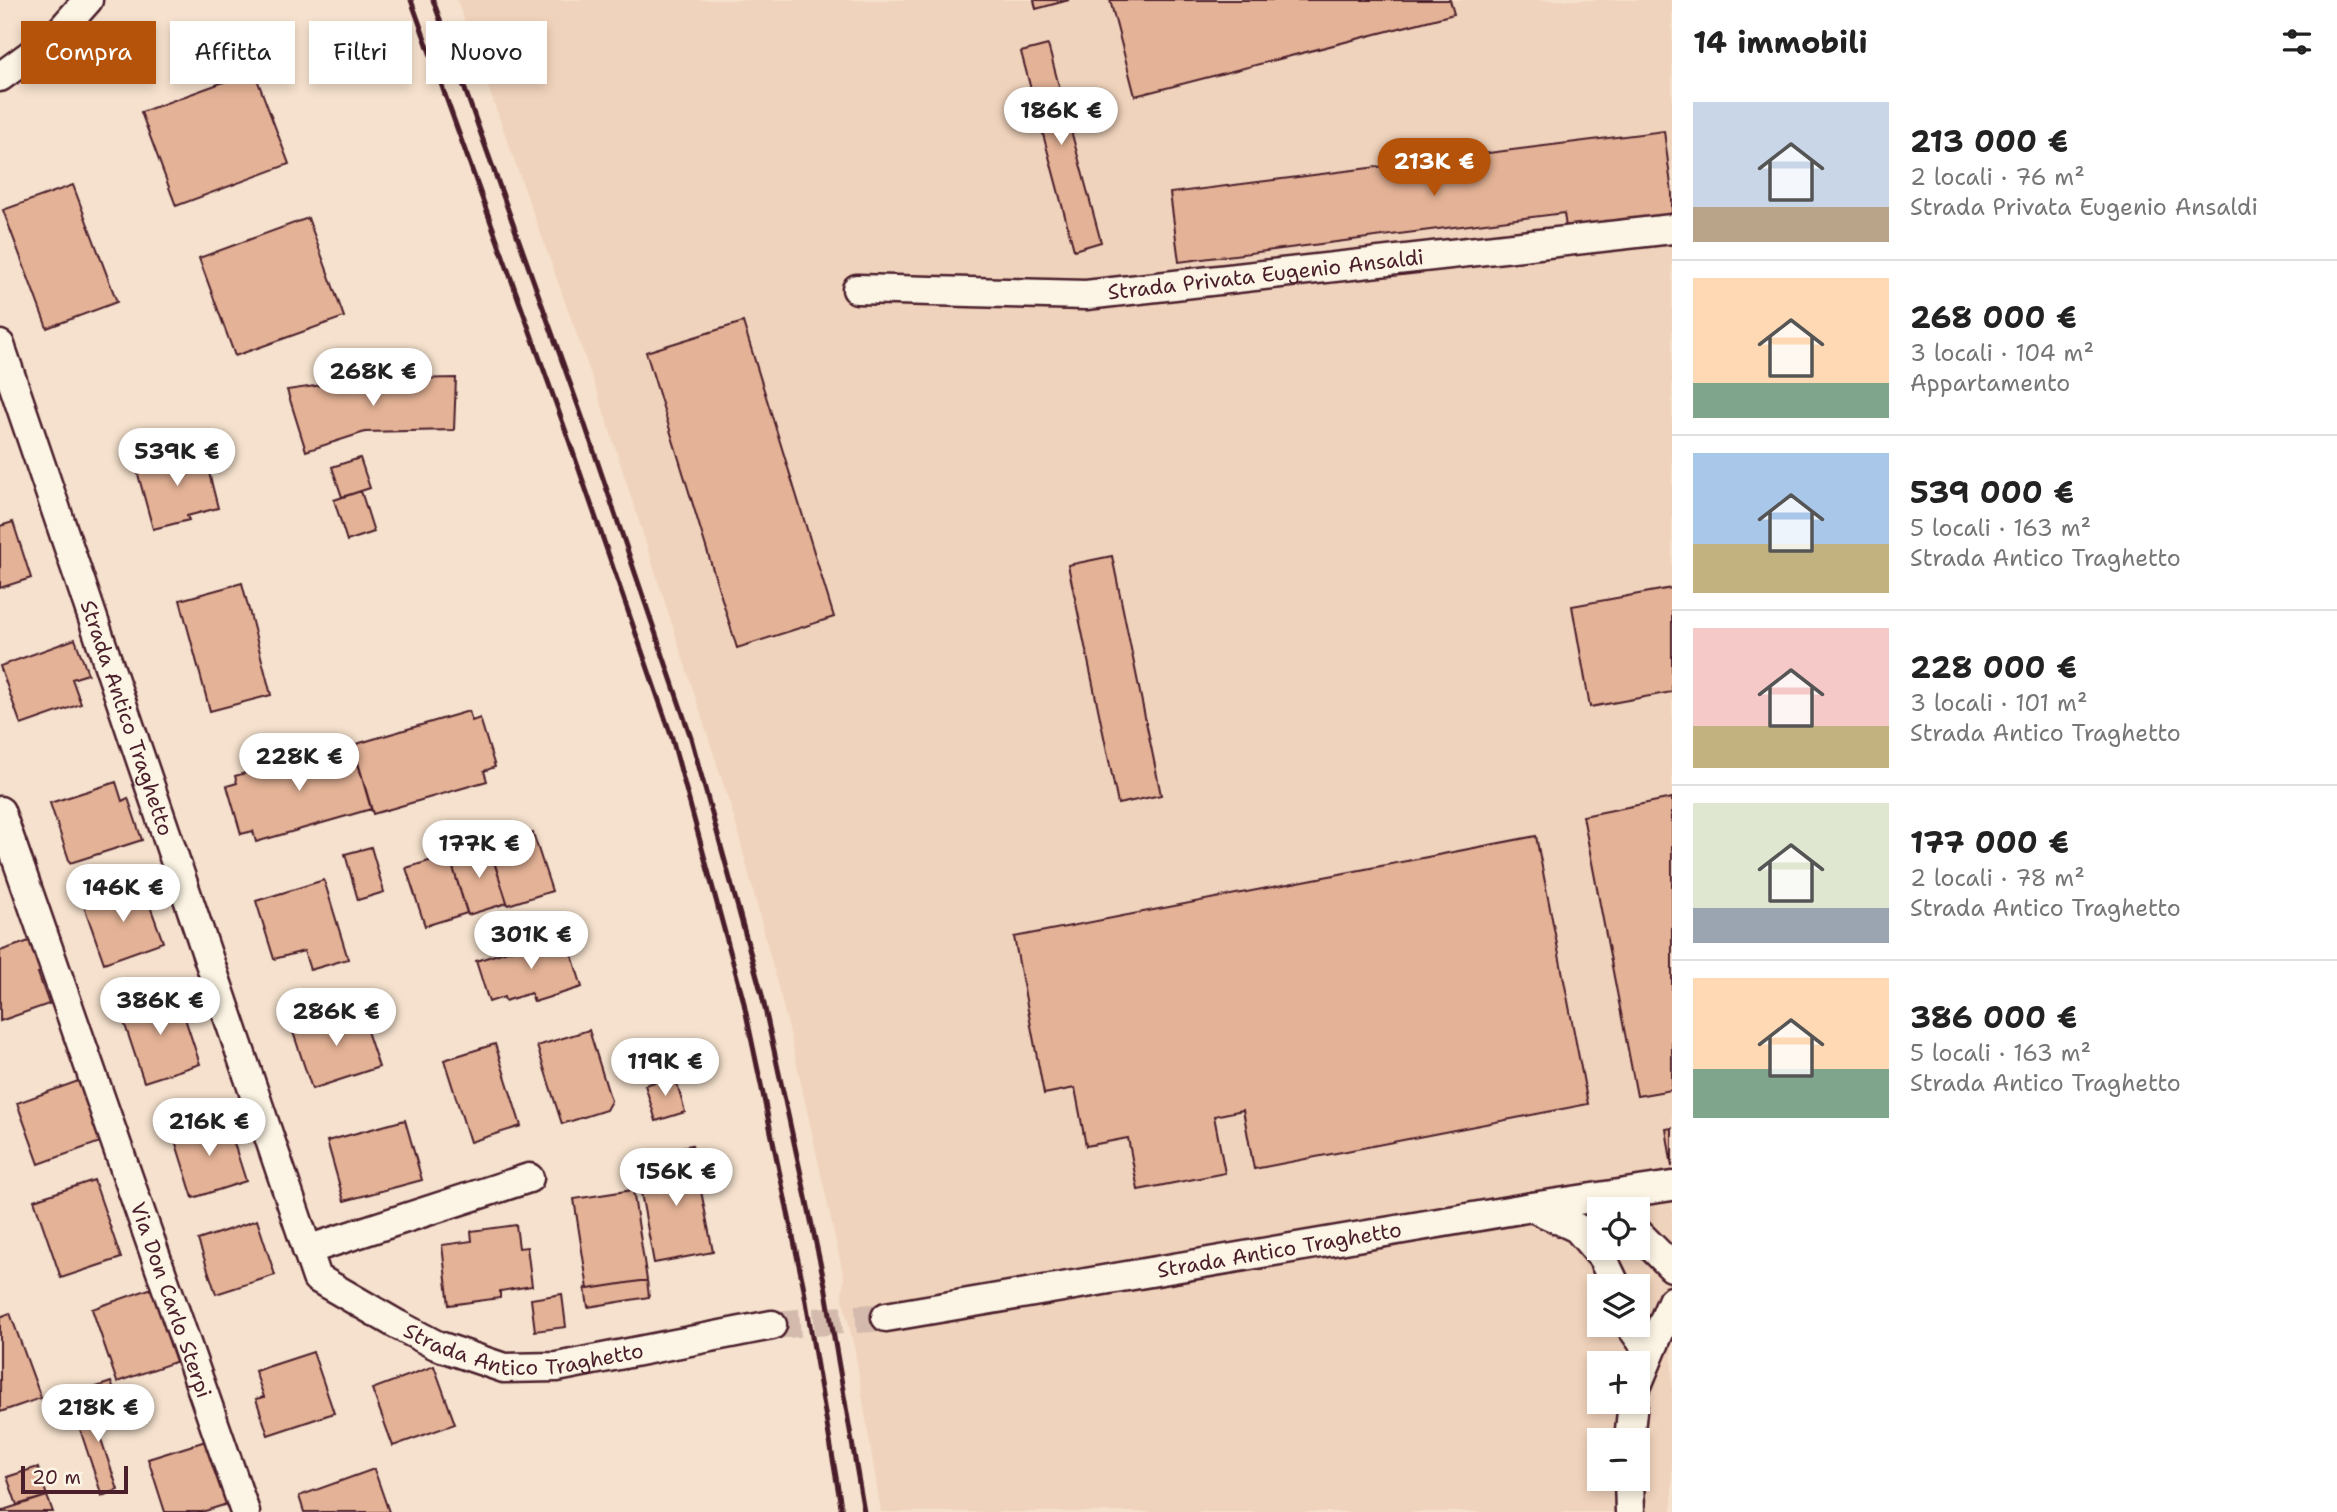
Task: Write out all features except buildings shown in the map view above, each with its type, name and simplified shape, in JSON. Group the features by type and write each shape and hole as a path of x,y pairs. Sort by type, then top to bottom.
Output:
{"street":[{"path":"0,77 56,36 88,0"},
{"name":"Strada Privata Eugenio Ansaldi","path":"857,289 1086,295 1672,229"},
{"name":"Strada Antico Traghetto","path":"0,345 317,1278 436,1345 504,1368 557,1367 772,1325"},
{"name":"Via Don Carlo Sterpi","path":"0,811 245,1512"},
{"path":"307,1250 528,1178"},
{"name":"Strada Antico Traghetto","path":"886,1317 1532,1207 1672,1186"},
{"path":"1532,1207 1587,1209"},
{"path":"1532,1207 1577,1228 1602,1257 1610,1274"},
{"path":"1650,1245 1672,1267"},
{"path":"1650,1353 1672,1301"},
{"path":"1629,1491 1630,1512"}],"shaded area":[{"path":"457,0 1672,0 1672,1512 881,1512 855,1351 842,1295 844,1278 789,1029 734,817 598,394 487,84 547,84 547,21 465,21"}],"tunnel":[{"path":"772,1325 886,1317"}],"railway":[{"path":"411,0 564,426 672,738 743,999 803,1284 842,1512"},
{"path":"433,0 585,425 691,738 762,995 825,1285 864,1512"}]}
